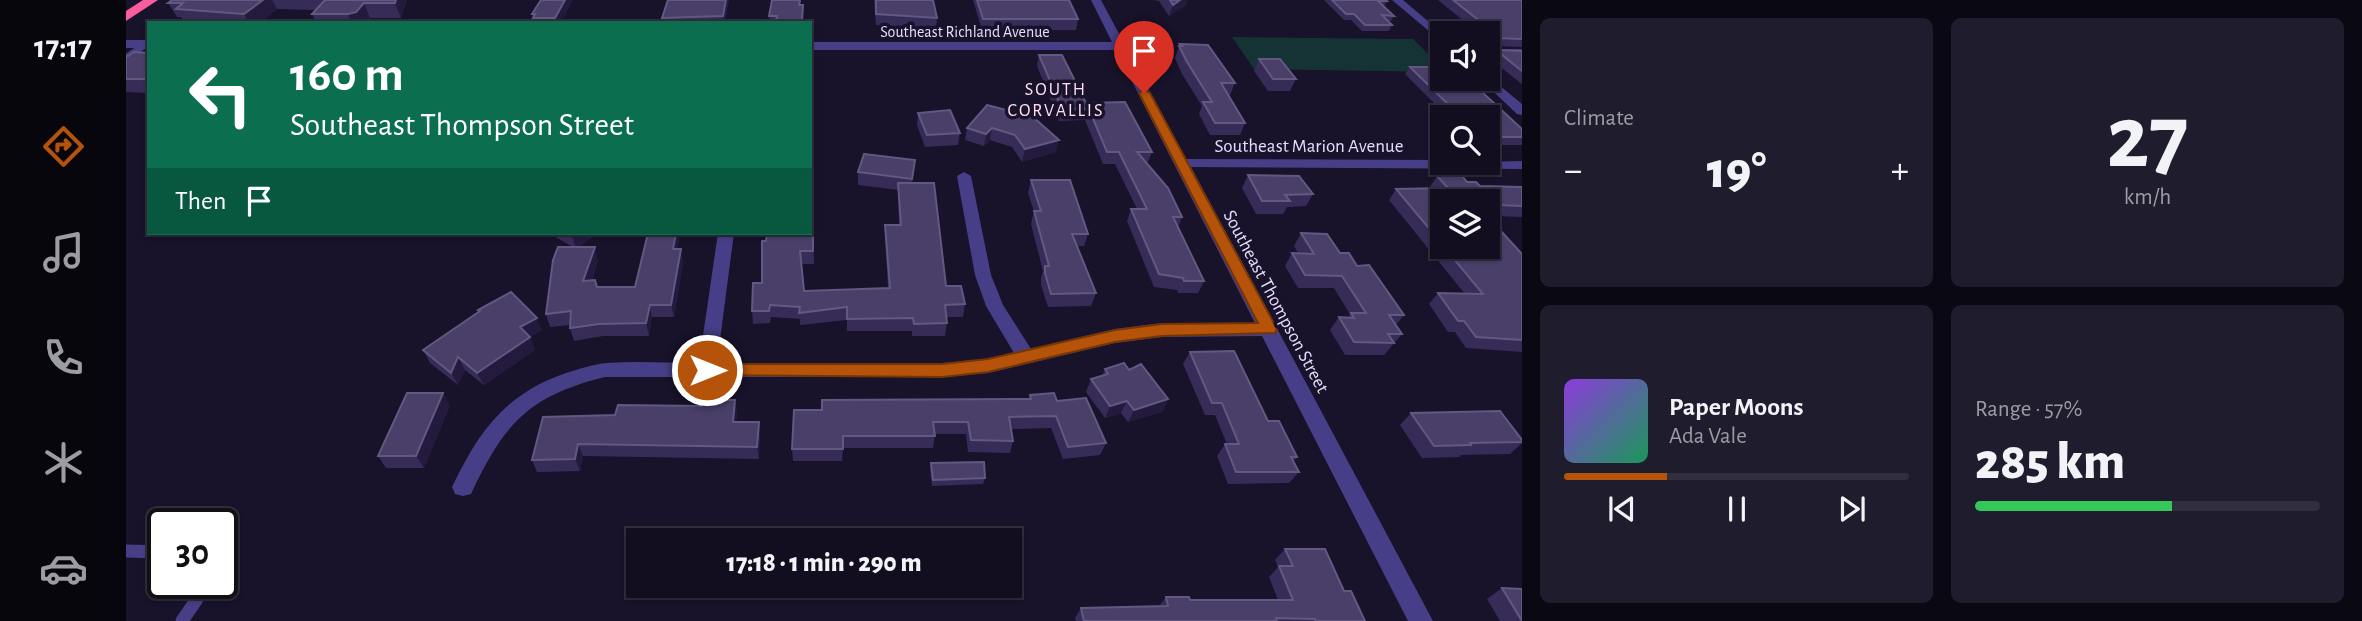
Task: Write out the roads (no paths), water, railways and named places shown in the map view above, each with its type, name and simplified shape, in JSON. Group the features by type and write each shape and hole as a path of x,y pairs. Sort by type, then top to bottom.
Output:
{"highway":[{"path":"126,17 152,0"}],"street":[{"name":"Southeast Thompson Street","path":"1096,0 1420,621"},
{"path":"1397,0 1430,29"},
{"path":"126,44 147,44"},
{"name":"Southeast Richland Avenue","path":"812,46 1120,46"},
{"path":"1500,53 1522,53"},
{"path":"1500,91 1522,111"},
{"name":"Southeast Marion Avenue","path":"1180,163 1522,165"},
{"path":"964,176 983,275 995,306 1026,357"},
{"path":"707,370 726,235"},
{"path":"463,487 480,451 517,404 547,387 579,375 605,370 942,370 988,366 1115,336 1162,330 1269,329"}],"lane":[{"path":"126,58 147,44"},
{"path":"126,551 147,552"},
{"path":"182,621 196,599"}],"district":[{"name":"SOUTH CORVALLIS","path":"1056,99"}]}
